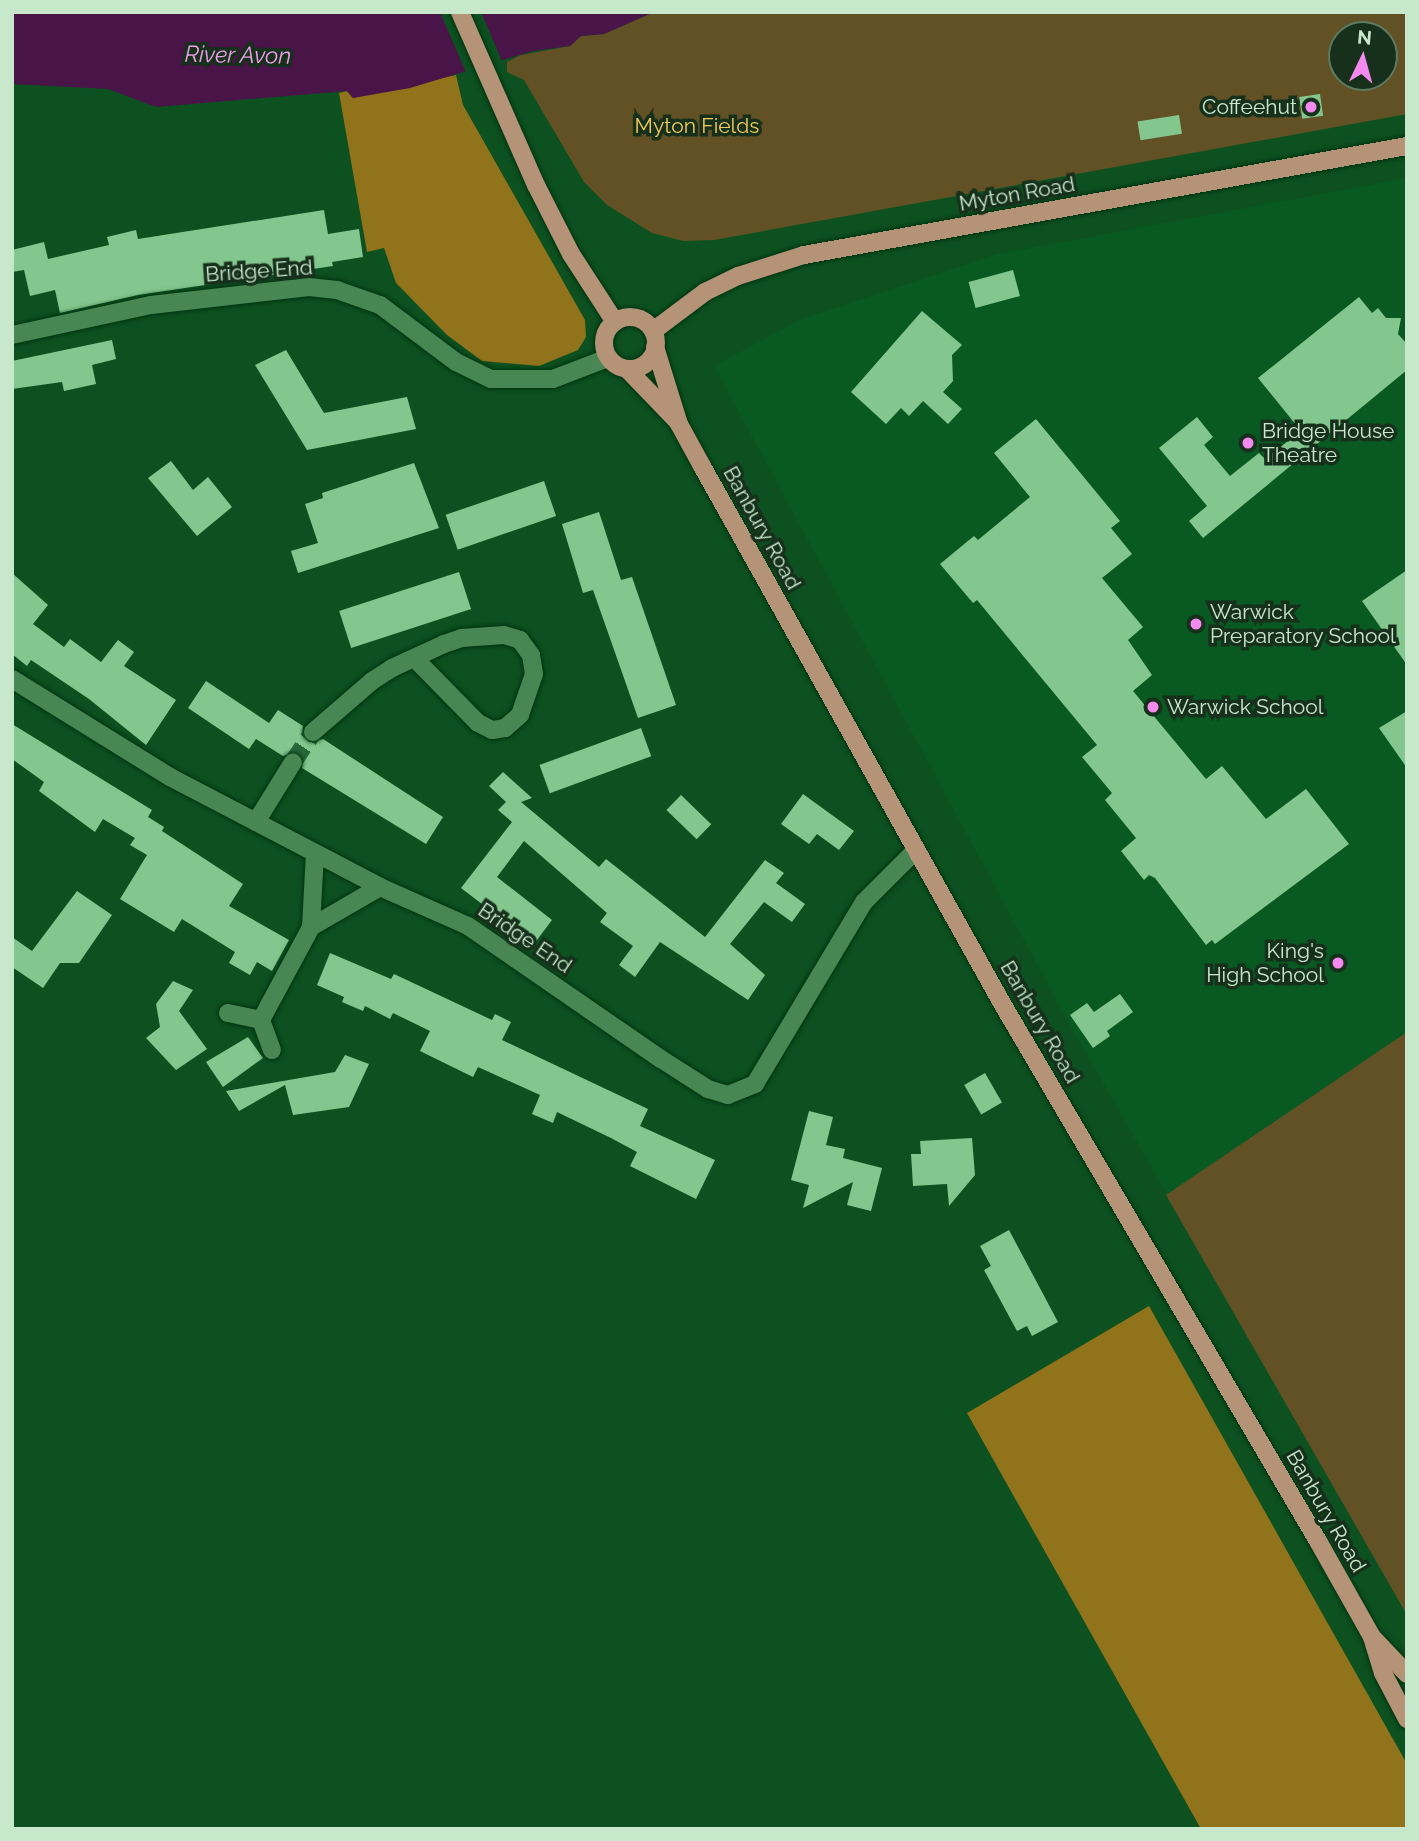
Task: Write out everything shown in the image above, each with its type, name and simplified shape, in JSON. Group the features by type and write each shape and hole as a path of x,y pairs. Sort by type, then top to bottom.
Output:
{"main road":[{"path":"460,12 571,254 615,322"},
{"name":"Myton Road","path":"654,339 705,292 738,276 804,255 1407,146"},
{"path":"635,318 654,339 649,362 627,369 608,358 605,336 615,322 635,318"},
{"name":"Banbury Road","path":"654,339 679,424 916,850 1372,1637 1407,1674"},
{"name":"Banbury Road","path":"627,369 679,424"},
{"name":"Banbury Road","path":"1372,1637 1382,1673 1407,1719"}],"street":[{"name":"Bridge End","path":"12,335 176,301 309,287 337,290 380,305 456,362 491,379 553,379 608,358"},
{"path":"313,732 372,681 415,659 461,638 504,635 524,643 534,674 520,715 505,728 492,730 478,723 415,659"},
{"name":"Bridge End","path":"12,679 170,777 380,887 468,926 661,1059 708,1089 728,1095 755,1084 864,902 916,850"},
{"path":"256,822 293,762"},
{"path":"272,1050 261,1020 311,927 315,853"},
{"path":"311,927 380,887"},
{"path":"228,1013 261,1020"}],"shaded area":[{"path":"456,75 463,105 585,320 586,337 578,350 539,366 482,361 447,335 396,283 384,248 367,252 339,93 347,91 353,98"},
{"name":"Warwick School","path":"1407,178 1407,1615 1065,1016 714,366 802,319 998,254"},
{"path":"1149,1306 1407,1764 1407,1829 1201,1829 967,1413"}],"green space":[{"name":"Myton Fields","path":"654,12 1407,12 1407,114 714,240 683,241 652,233 607,205 584,182 524,80 507,72 507,62 521,55 570,46 581,36 604,34"},
{"path":"1407,1032 1407,1615 1166,1195"}],"water":[{"name":"River Avon","path":"12,12 654,12 604,34 581,36 570,46 533,51 410,88 353,98 347,91 156,107 108,89 12,84"}],"pier":[{"path":"440,12 481,12 504,66 467,75"}],"building":[{"name":"Coffeehut","path":"1320,94 1323,116 1302,119 1299,97"},
{"path":"1179,115 1182,134 1140,140 1138,122"},
{"path":"324,210 328,234 359,229 363,257 332,262 333,266 138,295 60,313 55,290 30,296 24,270 12,272 12,250 44,242 48,259 109,245 107,237 136,230 138,239"},
{"path":"1013,270 1020,296 976,308 969,282"},
{"path":"1359,297 1372,313 1378,308 1386,318 1401,318 1398,334 1407,344 1407,370 1203,538 1189,521 1207,506 1159,448 1197,417 1213,437 1204,445 1230,476 1259,453 1265,459 1301,431 1258,378"},
{"path":"922,311 962,345 952,355 953,381 943,392 962,409 948,424 923,401 909,416 901,408 886,424 851,392"},
{"path":"112,340 116,359 92,365 96,384 64,391 62,382 12,389 12,361"},
{"path":"286,350 324,413 407,397 416,429 307,450 255,365"},
{"path":"1036,419 1120,521 1111,528 1132,554 1102,578 1143,627 1128,640 1152,675 1133,691 1206,779 1222,766 1266,819 1306,789 1349,844 1215,944 1212,940 1206,945 1155,878 1149,875 1144,880 1121,851 1136,838 1105,800 1112,793 1082,757 1097,745 977,600 973,603 940,564 974,536 978,540 1030,497 994,453"},
{"path":"171,461 193,490 208,477 232,507 197,536 148,478"},
{"path":"414,463 439,528 298,573 291,551 318,543 305,504 323,498 322,493"},
{"path":"544,481 556,516 458,550 446,515"},
{"path":"599,512 621,580 632,577 676,705 638,718 593,590 583,593 562,524"},
{"path":"1407,570 1407,665 1362,601"},
{"path":"459,572 471,609 351,648 339,611"},
{"path":"12,573 48,605 33,624 64,647 70,639 101,662 118,640 134,652 124,666 176,700 146,745 89,699 31,660 27,666 12,654"},
{"path":"206,681 269,723 278,710 303,726 302,735 309,742 323,739 443,817 426,844 302,768 303,757 298,752 283,756 256,739 249,749 188,708"},
{"path":"1407,711 1407,768 1379,728"},
{"path":"12,724 152,810 148,817 164,827 162,831 243,884 229,906 289,940 272,971 257,962 250,975 229,963 235,952 182,919 174,932 120,899 147,855 130,845 135,838 103,819 95,832 39,791 44,782 12,759"},
{"path":"641,728 651,756 550,793 540,765"},
{"path":"503,772 532,798 521,802 599,867 606,859 705,937 765,860 784,873 776,883 805,904 792,922 764,902 730,944 765,975 748,1000 660,942 635,977 619,965 633,946 600,922 607,913 524,841 497,877 552,920 534,944 461,888 512,822 498,810 506,802 489,786"},
{"path":"803,794 854,831 839,850 817,834 809,844 781,824"},
{"path":"681,795 711,824 697,839 666,810"},
{"path":"77,891 112,915 79,963 60,963 43,988 12,967 12,937 32,951"},
{"path":"330,953 391,979 394,974 492,1020 495,1014 511,1022 502,1040 648,1109 640,1126 715,1160 696,1199 630,1166 637,1152 611,1138 557,1112 553,1123 532,1114 540,1095 478,1067 473,1077 420,1051 430,1031 393,1013 390,1019 365,1006 363,1011 342,1002 344,997 317,985"},
{"path":"173,981 193,990 179,1011 207,1049 176,1070 146,1038 160,1027 156,1004"},
{"path":"1120,994 1133,1012 1107,1031 1110,1036 1093,1048 1070,1015 1087,1003 1094,1012"},
{"path":"248,1037 263,1058 223,1087 206,1062"},
{"path":"345,1055 369,1064 349,1107 293,1115 285,1085 239,1111 226,1091 335,1072"},
{"path":"985,1073 1002,1102 981,1114 964,1085"},
{"path":"809,1111 833,1117 826,1145 845,1149 843,1158 882,1168 871,1211 847,1205 853,1182 803,1208 809,1185 791,1180"},
{"path":"972,1138 975,1175 949,1206 947,1184 913,1186 911,1154 921,1154 920,1141"},
{"path":"1009,1230 1058,1322 1032,1336 1027,1326 1017,1331 984,1270 991,1266 980,1246"}],"tunnel":[{"path":"293,762 313,732"}],"place":[{"name":"Coffeehut","path":"1311,107"},
{"name":"Bridge House Theatre","path":"1248,443"},
{"name":"Warwick Preparatory School","path":"1196,624"},
{"name":"Warwick School","path":"1153,707"},
{"name":"King's High School","path":"1338,963"}]}
